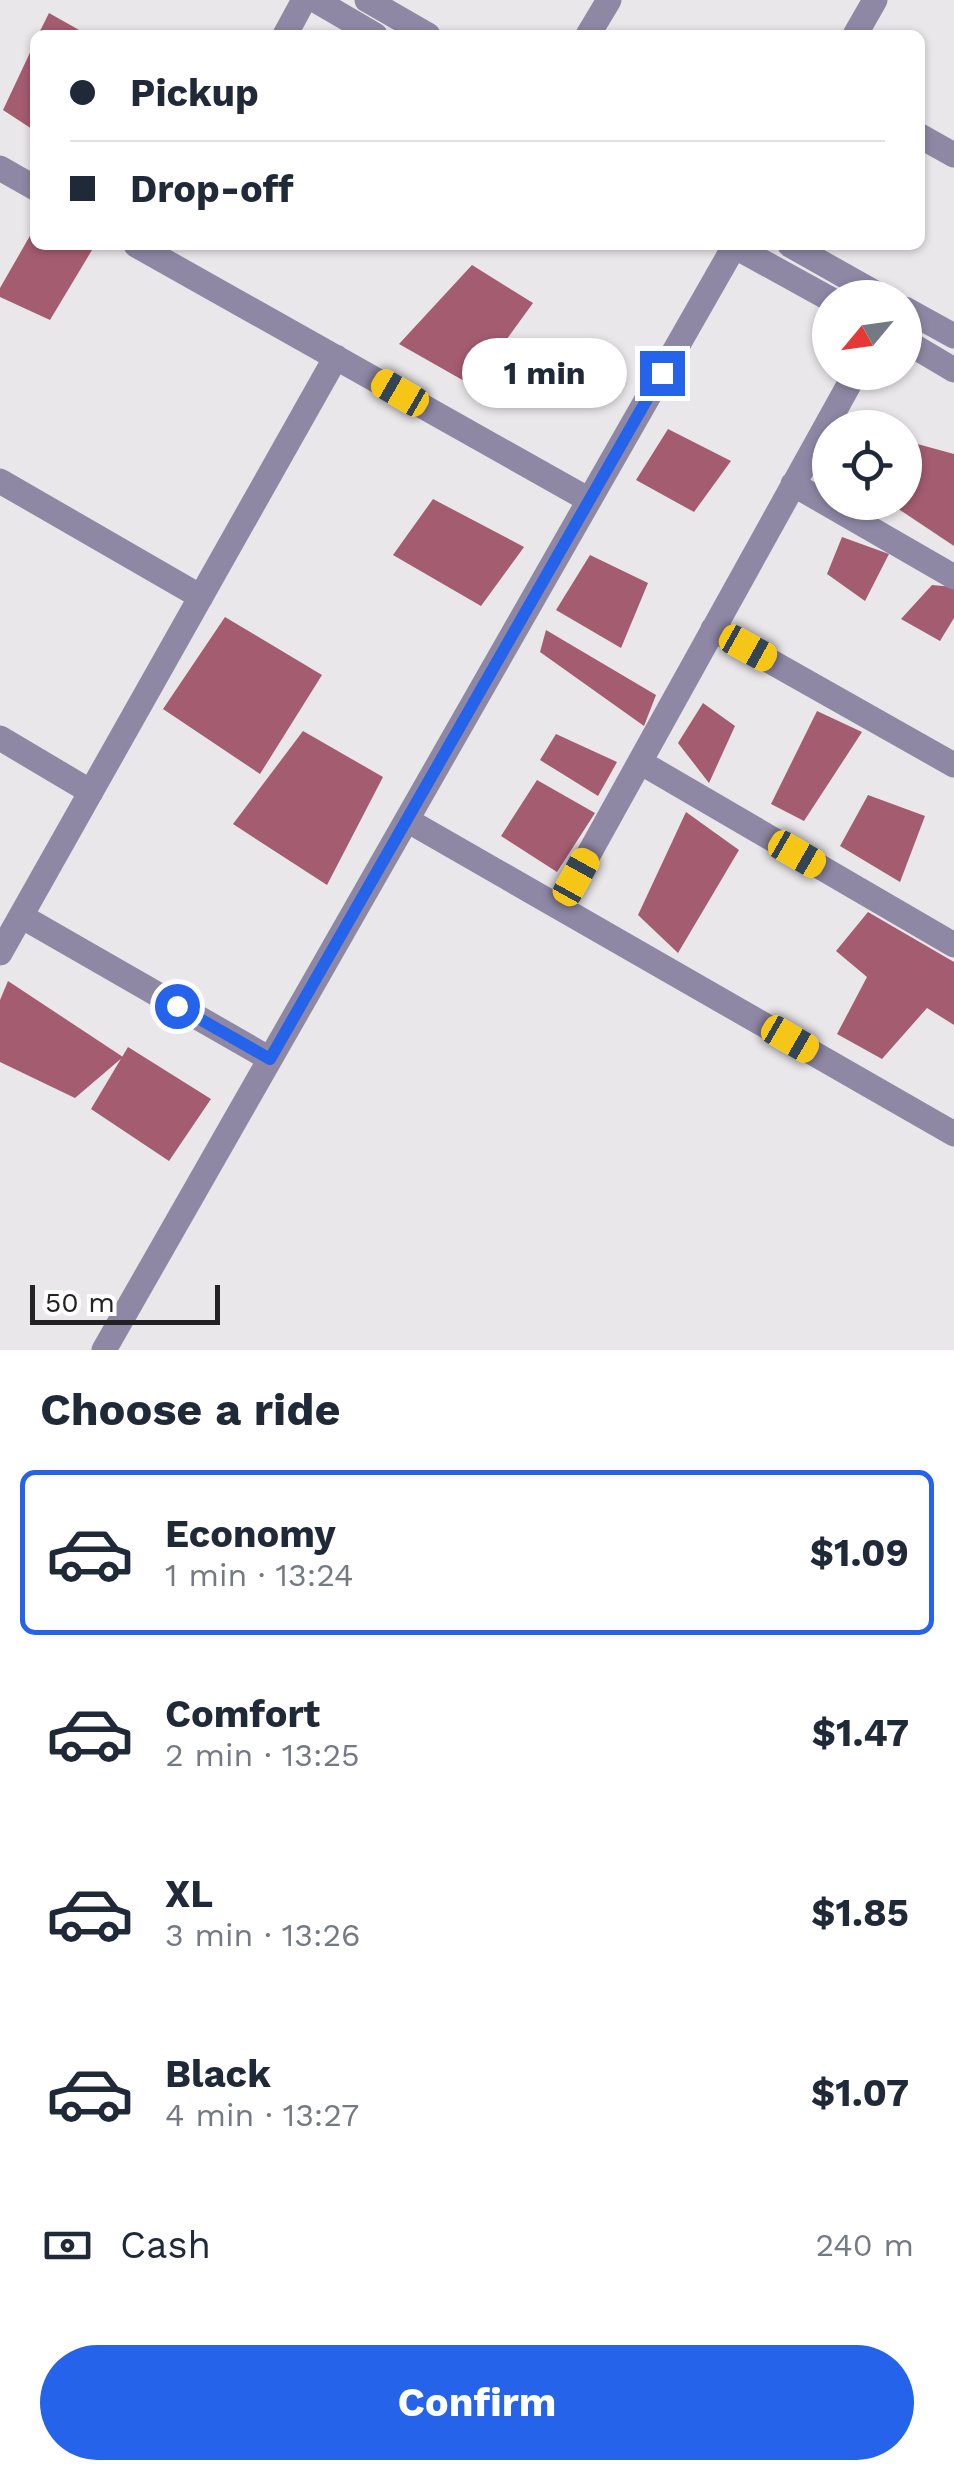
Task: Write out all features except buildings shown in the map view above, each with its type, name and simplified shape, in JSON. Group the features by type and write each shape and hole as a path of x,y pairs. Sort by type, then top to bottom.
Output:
{"street":[{"path":"289,30 304,0"},
{"path":"315,0 366,30"},
{"path":"366,0 419,30"},
{"path":"591,30 609,0"},
{"path":"858,30 875,0"},
{"path":"925,139 954,155"},
{"path":"0,168 30,185"},
{"path":"104,1350 732,250"},
{"path":"741,250 812,290"},
{"path":"799,250 852,280"},
{"path":"172,254 336,357 590,500"},
{"path":"922,318 954,336"},
{"path":"922,352 954,370"},
{"path":"0,953 336,357"},
{"path":"560,906 846,390"},
{"path":"0,482 201,597"},
{"path":"793,484 954,577"},
{"path":"713,629 954,765"},
{"path":"0,738 91,792"},
{"path":"640,762 954,945"},
{"path":"406,820 954,1134"},
{"path":"21,916 270,1059"}],"route":[{"path":"177,1006 270,1059 662,373"}]}
